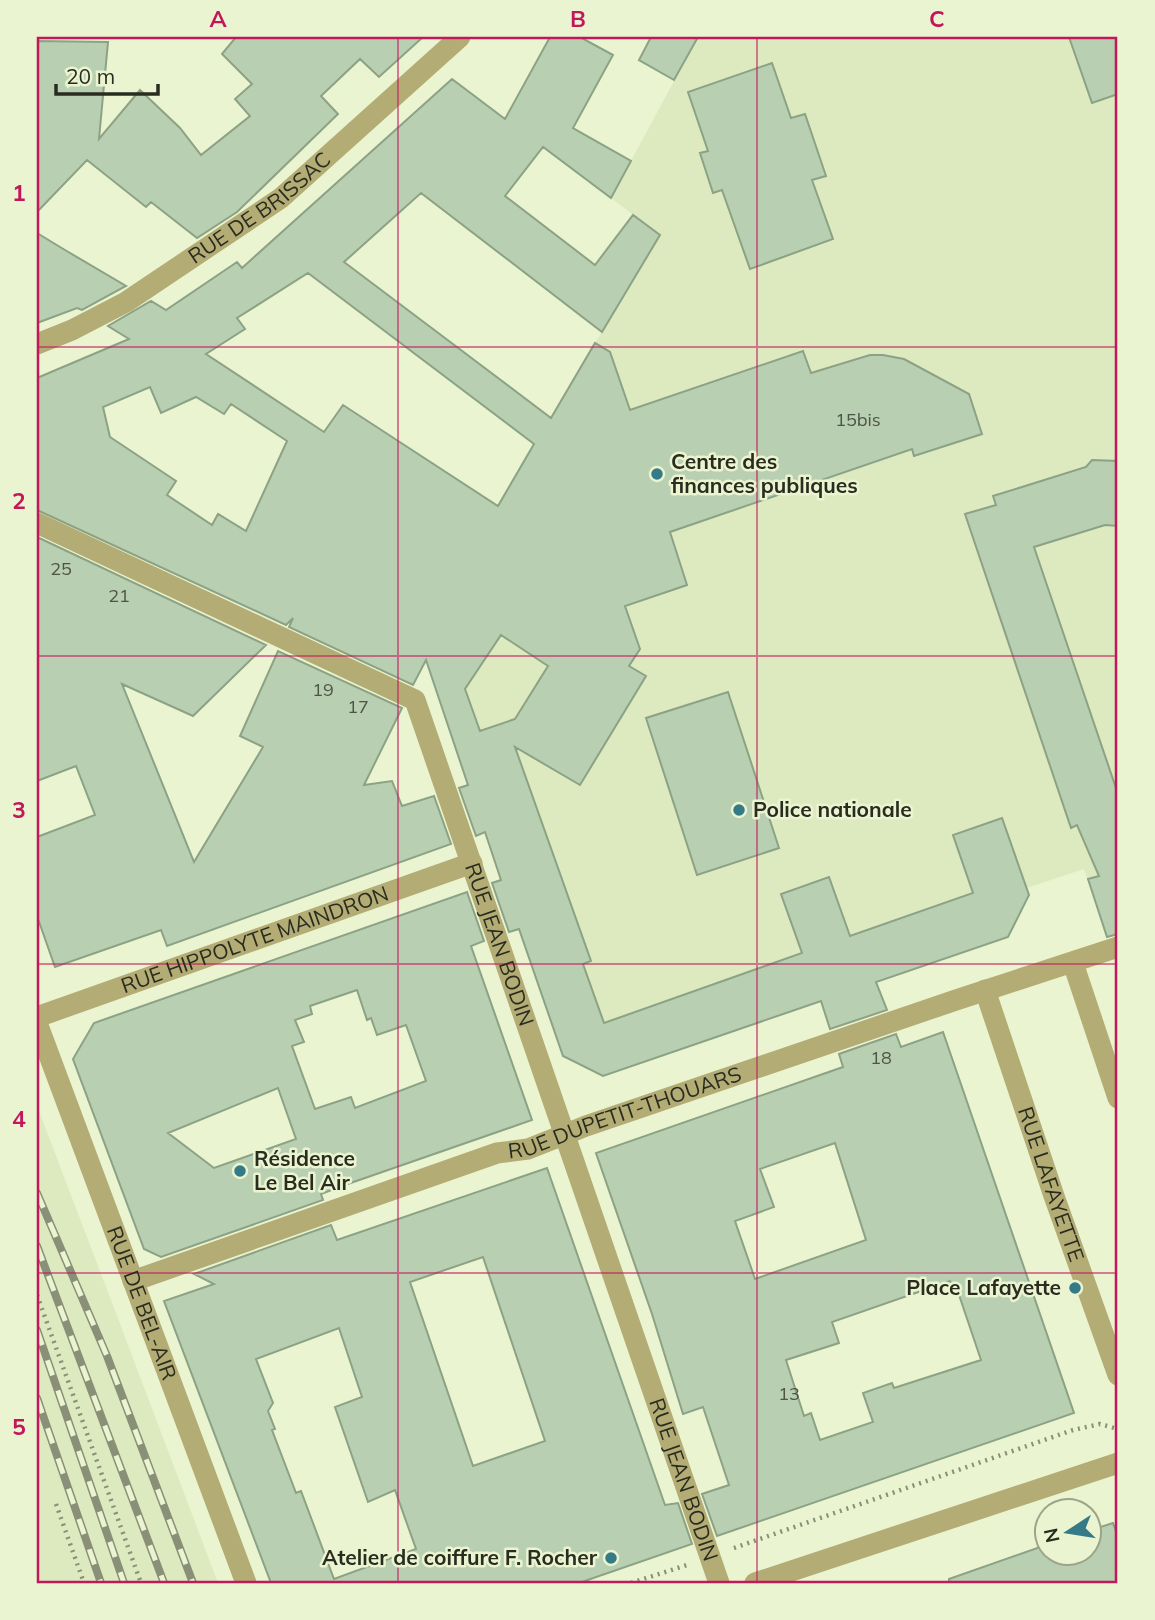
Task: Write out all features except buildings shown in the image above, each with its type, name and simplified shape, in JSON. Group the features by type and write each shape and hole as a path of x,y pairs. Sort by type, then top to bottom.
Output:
{"street":[{"name":"RUE DE BRISSAC","path":"37,344 72,330 126,302 281,198 460,37"},
{"name":"RUE JEAN BODIN","path":"37,523 415,700 719,1583"},
{"name":"RUE HIPPOLYTE MAINDRON","path":"37,1017 472,863"},
{"name":"RUE DUPETIT-THOUARS","path":"133,1281 497,1153 528,1149 564,1134 1118,947"},
{"path":"1073,963 1118,1098"},
{"name":"RUE LAFAYETTE","path":"985,990 1118,1375"},
{"name":"RUE DE BEL-AIR","path":"37,1023 246,1583"},
{"path":"755,1583 1118,1463"}],"path":[{"path":"37,1296 141,1583"},
{"path":"723,1552 1073,1430 1100,1424 1118,1429"},
{"path":"55,1504 85,1583"},
{"path":"631,1583 691,1563"}],"shaded area":[{"path":"651,37 1118,37 1118,920 1103,926 1084,869 1027,888 1029,895 1008,937 877,982 883,1000 827,1020 820,1001 603,1076 563,1056 435,687 466,639 465,559 660,235 611,198 674,81 639,60"},
{"path":"37,1106 111,1300 218,1583 37,1583"}],"railway":[{"path":"37,1193 107,1356 193,1583"},
{"path":"37,1246 164,1583"},
{"path":"37,1330 124,1583"},
{"path":"37,1398 101,1583"}],"place":[{"name":"Centre des finances publiques","path":"657,474"},
{"name":"Police nationale","path":"739,810"},
{"name":"Résidence Le Bel Air","path":"240,1171"},
{"name":"Place Lafayette","path":"1075,1288"},
{"name":"Atelier de coiffure F. Rocher","path":"611,1558"}]}
